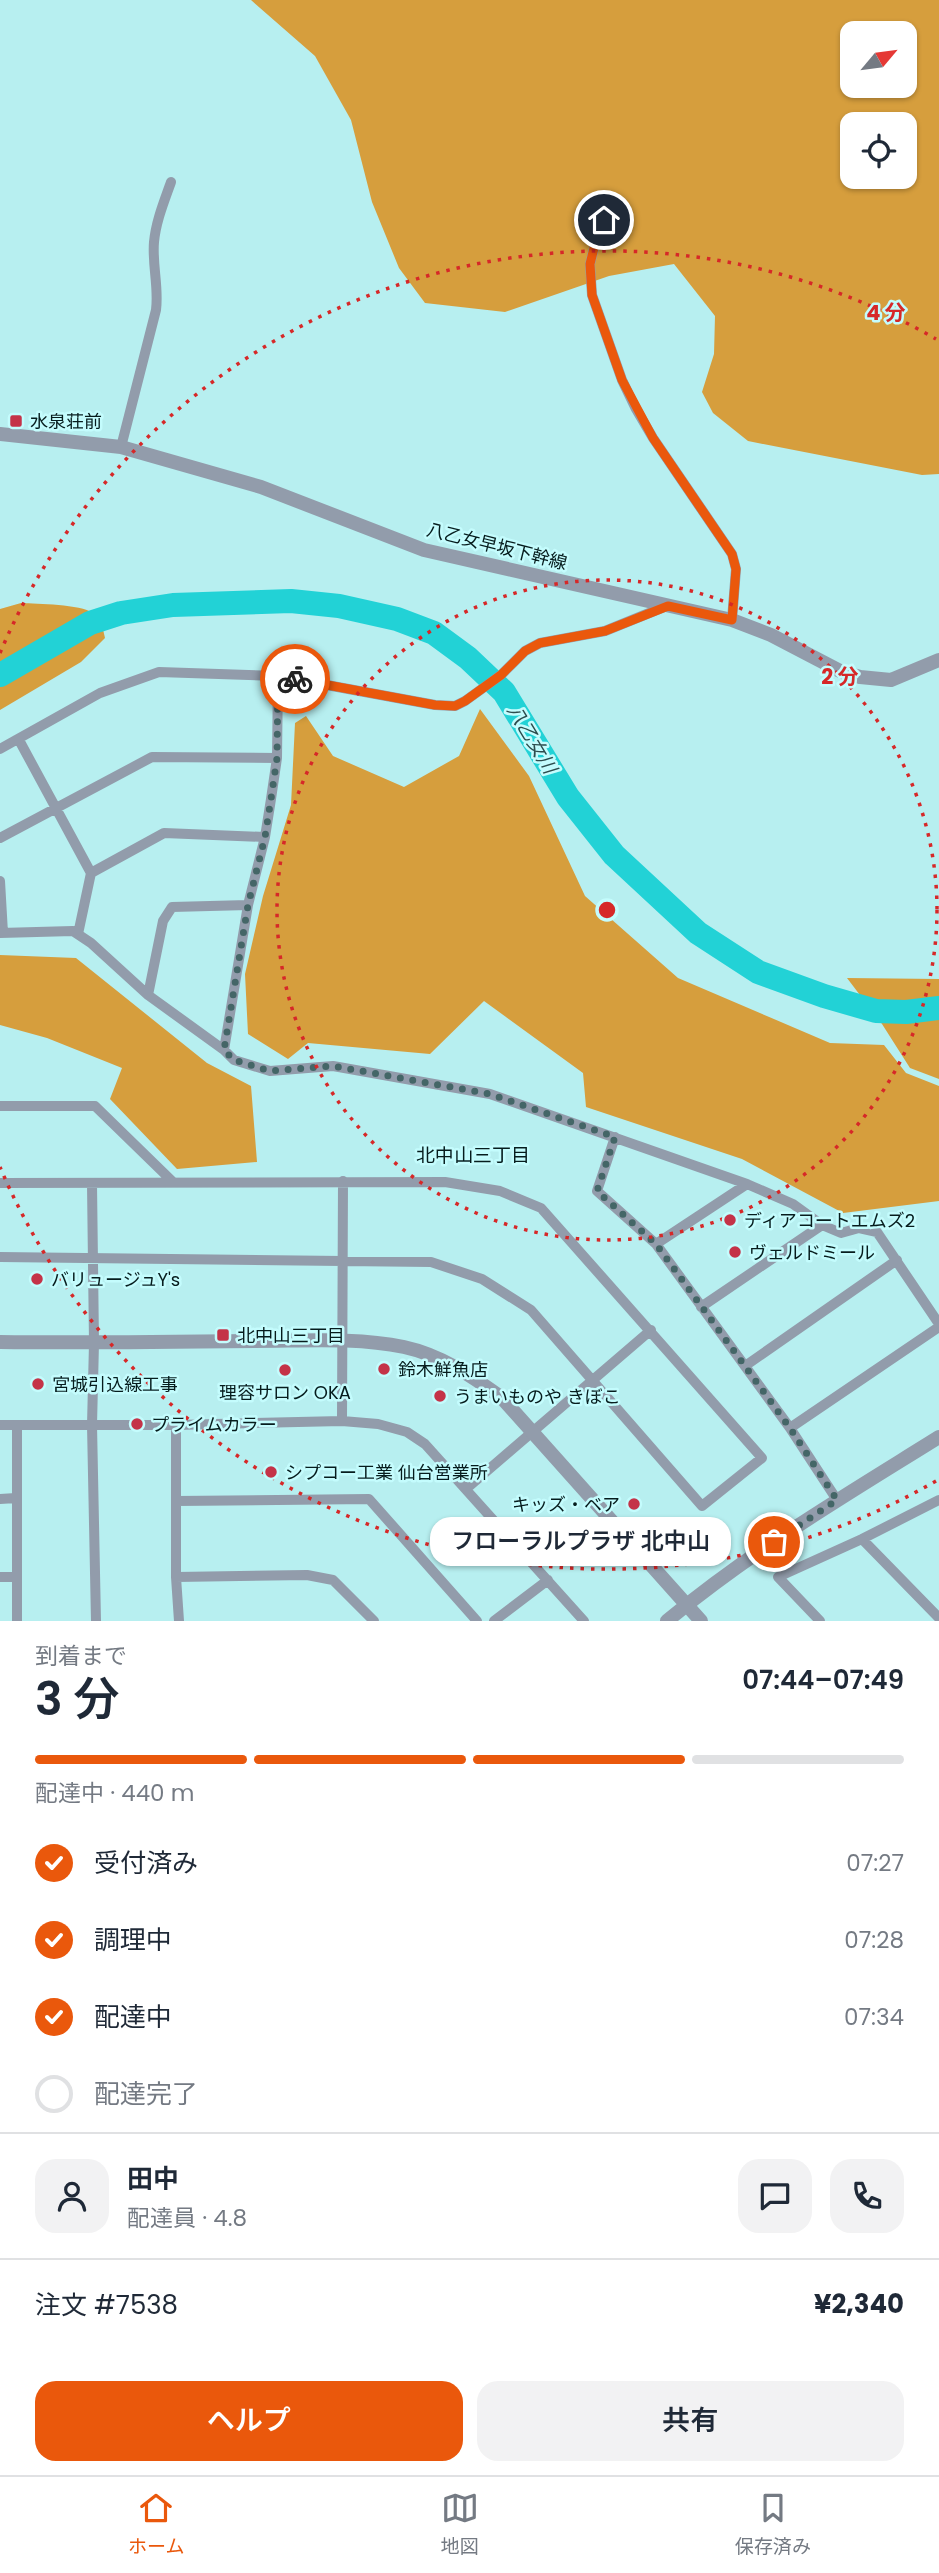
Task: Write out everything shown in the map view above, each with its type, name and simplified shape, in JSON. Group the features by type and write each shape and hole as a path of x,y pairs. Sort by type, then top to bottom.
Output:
{"street":[{"path":"121,447 156,310 159,291 154,245 159,216 171,182"},
{"path":"612,204 597,236 590,264 592,295 622,380 636,409 732,554 736,569 732,620"},
{"name":"八乙女早坂下幹線","path":"0,434 121,447 261,487 424,550 732,620 771,635 840,671 860,677 891,680 939,660"},
{"path":"0,749 100,694 159,672 278,676 435,705 455,706 501,675 525,651 540,643 605,631 668,606"},
{"path":"224,1050 248,905 265,837 277,758 278,676"},
{"path":"19,740 91,873 78,934"},
{"path":"0,838 152,757 277,758"},
{"path":"91,873 164,833 265,837"},
{"path":"0,881 2,933 74,931 148,995 234,1060 270,1071 333,1066 490,1094 747,1184 793,1204 822,1225 841,1233 859,1228 877,1231 939,1326 790,1428"},
{"path":"148,995 163,921 172,907 248,905"},
{"path":"0,1106 95,1106 173,1181"},
{"path":"615,1137 597,1191 656,1244 790,1428 837,1500"},
{"path":"342,1181 342,1420"},
{"path":"0,1183 445,1182 500,1191 541,1208 762,1458 702,1506 531,1310 482,1279 431,1262 0,1257"},
{"path":"92,1184 92,1425 96,1621"},
{"path":"656,1244 747,1184"},
{"path":"701,1307 822,1225"},
{"path":"745,1366 897,1260"},
{"path":"466,1489 651,1330"},
{"path":"0,1342 342,1340 404,1347 441,1360 472,1376 502,1398 701,1621"},
{"path":"0,1425 176,1425 342,1420 378,1424 407,1432 425,1444 584,1621"},
{"path":"17,1425 17,1621"},
{"path":"176,1425 176,1577 179,1621"},
{"path":"667,1621 720,1578 837,1500 939,1437"},
{"path":"0,1499 16,1499"},
{"path":"176,1501 369,1499 477,1621"},
{"path":"820,1621 778,1577 939,1500"},
{"path":"862,1539 939,1618"},
{"path":"176,1577 307,1575 333,1580 374,1621"},
{"path":"0,1577 16,1577"},
{"path":"494,1621 548,1580"}],"shaded area":[{"path":"251,0 939,0 939,474 922,475 748,441 713,413 702,392 714,354 715,316 674,264 609,276 505,312 425,303 399,268 372,202 351,120 315,56"},
{"path":"21,603 87,610 98,618 105,638 81,662 0,710 0,609"},
{"path":"480,709 529,776 585,896 678,978 830,1043 884,1045 906,1073 939,1086 939,1201 843,1213 742,1159 586,1107 583,1073 484,1001 430,1054 308,1043 288,1059 248,1034 245,974 263,896 291,805 295,723 306,716 333,756 404,787 459,756"},
{"path":"0,955 76,958 207,1063 251,1086 257,1162 177,1169 110,1099 122,1068 47,1038 0,1025"},
{"path":"847,978 939,979 939,1079 910,1068 882,1024"}],"waterway":[{"name":"八乙女川","path":"0,675 90,623 121,613 173,605 291,601 339,606 397,619 434,633 468,658 504,692 568,797 614,855 698,933 758,972 824,996 876,1011 906,1012 939,1008"}],"way so far":[{"path":"295,679 278,676 277,758 265,837 248,905 224,1050 234,1060 270,1071 333,1066 490,1094 615,1137 597,1191 656,1244 790,1428 837,1500 774,1542"}],"place":[{"name":"水泉荘前","path":"16,421"},
{"name":"ディアコートエムズ2","path":"730,1220"},
{"name":"ヴェルドミール","path":"735,1252"},
{"name":"バリュージュY's","path":"37,1279"},
{"name":"北中山三丁目","path":"223,1335"},
{"name":"鈴木鮮魚店","path":"384,1369"},
{"name":"理容サロン OKA","path":"285,1370"},
{"name":"宮城引込線工事","path":"38,1384"},
{"name":"うまいものや きぼこ","path":"440,1396"},
{"name":"プライムカラー","path":"137,1424"},
{"name":"シプコー工業 仙台営業所","path":"271,1472"},
{"name":"キッズ・ベア","path":"634,1504"},
{"name":"フローラルプラザ 北中山","path":"774,1542"}],"district":[{"name":"北中山三丁目","path":"473,1155"}],"route":[{"path":"295,679 435,705 455,706 501,675 525,651 540,643 605,631 668,606 732,620 736,569 732,554 636,409 622,380 592,295 590,264 604,220"}]}
